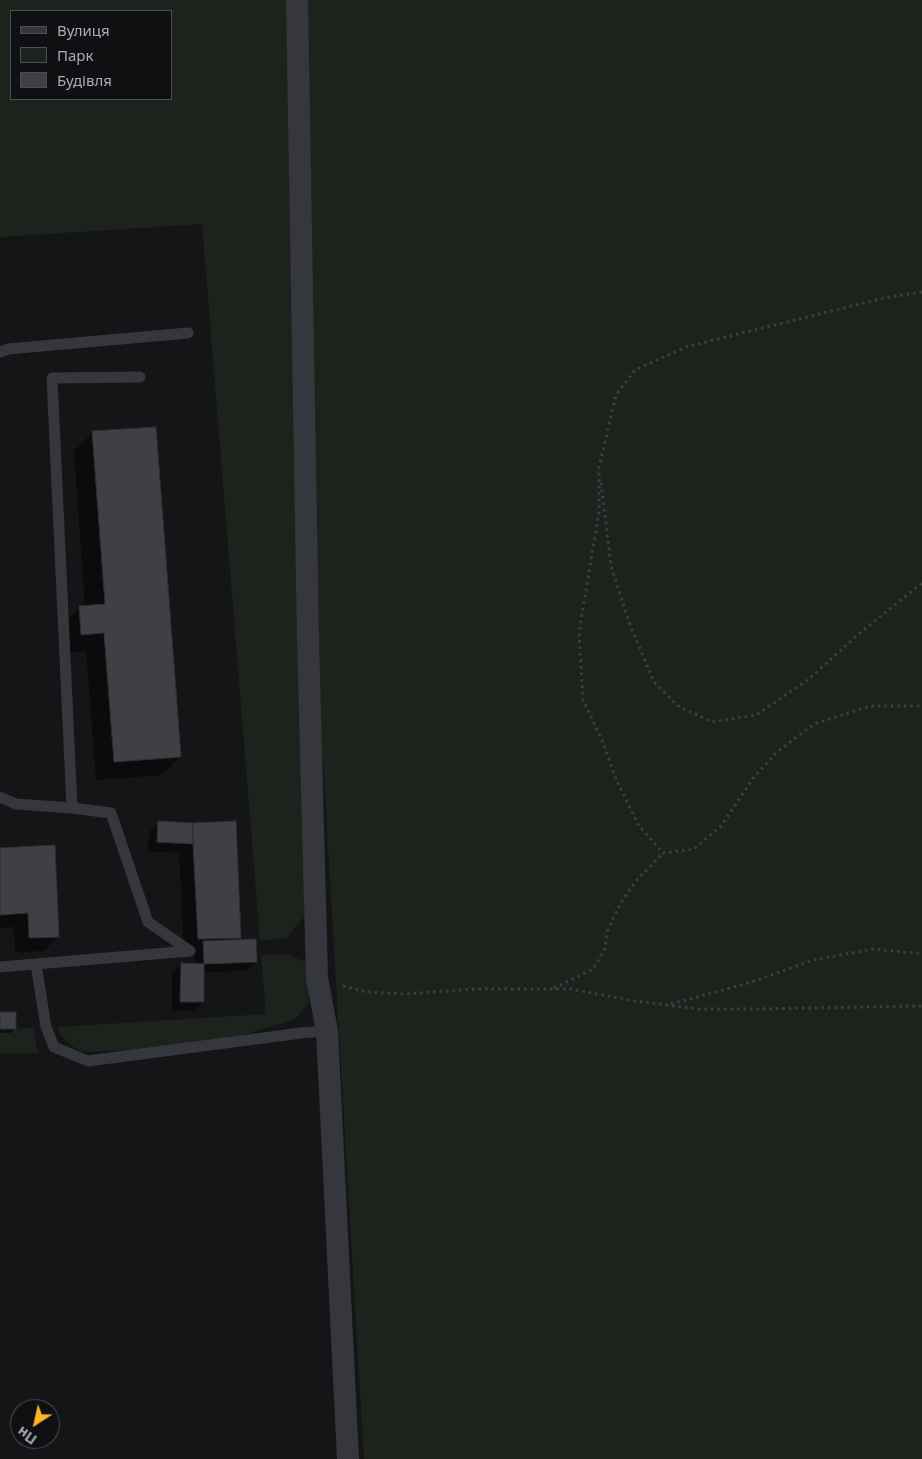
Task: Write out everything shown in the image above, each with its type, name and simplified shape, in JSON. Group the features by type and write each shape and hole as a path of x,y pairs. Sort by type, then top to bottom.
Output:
{"street":[{"path":"296,0 317,978 327,1032 348,1459"}],"lane":[{"path":"0,352 8,349 188,334"},
{"path":"72,808 52,378 140,377"},
{"path":"0,797 16,804 111,813 148,922 190,951 0,966"},
{"path":"36,964 46,1027 54,1047 88,1061 301,1033 327,1032"}],"path":[{"path":"663,853 639,826 616,779 602,740 583,700 579,632 599,512 599,467 616,396 635,370 686,347 884,298 922,292"},
{"path":"599,467 611,566 630,626 654,682 678,706 712,722 756,715 809,679 861,632 922,582"},
{"path":"551,989 593,969 605,949 607,932 620,904 635,882 663,853 694,849 721,826 754,777 778,751 814,724 871,706 922,706"},
{"path":"667,1004 752,982 813,960 873,949 922,954"},
{"path":"317,978 366,992 405,994 475,989 571,989 635,1001 699,1008 922,1006"}],"green space":[{"path":"0,0 288,0 304,917 286,938 260,941 202,224 0,237"},
{"path":"303,0 922,0 922,1459 364,1459 314,608"},
{"path":"261,955 290,955 313,966 308,1003 296,1019 243,1035 137,1050 81,1052 68,1043 59,1032 58,1027 266,1014"},
{"path":"33,1028 38,1053 0,1053 0,1029"}],"building":[{"path":"156,427 181,757 114,762 104,633 81,635 79,606 105,604 92,431"},
{"path":"158,821 193,823 193,844 157,842"},
{"path":"236,821 241,938 198,939 193,823"},
{"path":"55,845 59,937 29,938 28,913 0,915 0,848"},
{"path":"256,939 257,962 204,964 203,941"},
{"path":"181,963 204,964 204,1002 180,1002"},
{"path":"0,1012 16,1012 16,1029 0,1029"}]}
